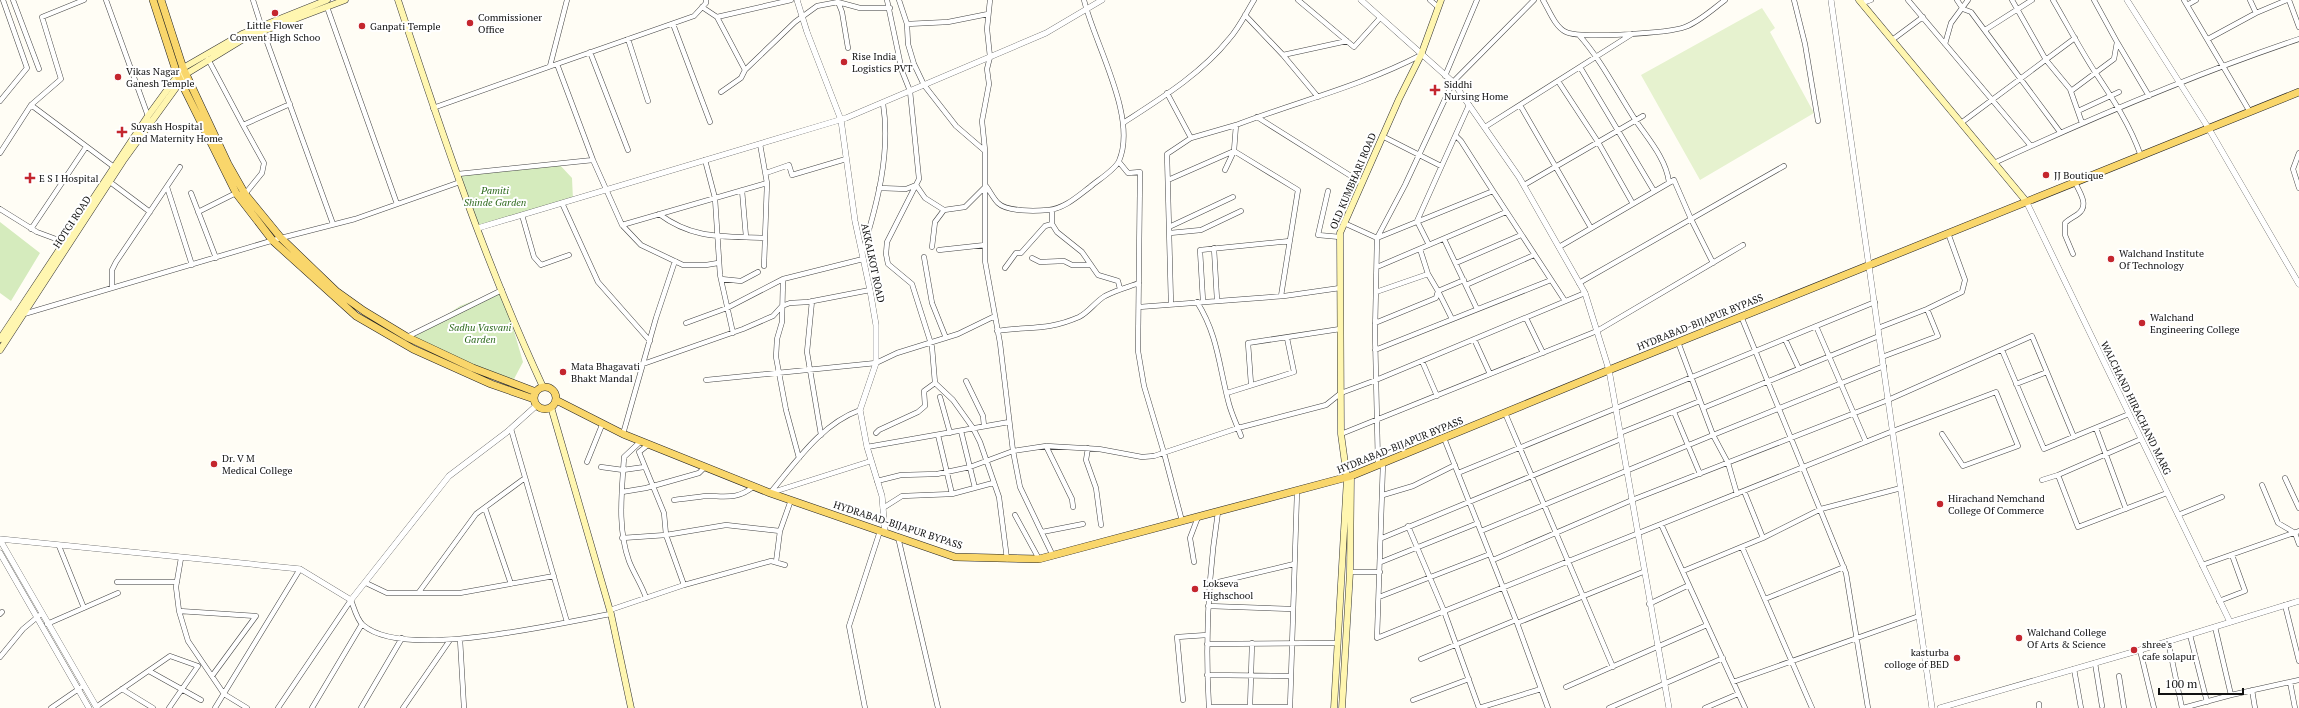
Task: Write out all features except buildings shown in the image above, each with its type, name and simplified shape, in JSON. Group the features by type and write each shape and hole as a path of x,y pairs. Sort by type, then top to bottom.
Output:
{"main road":[{"path":"152,0 179,77 236,193 273,241 356,316 413,349 491,384 536,399"},
{"path":"161,0 185,71 228,164 245,194 281,238 336,291 364,311 407,337 536,399 544,408 550,407 556,400 553,390 543,387 521,340 433,108 398,0"},
{"name":"HOTGI ROAD","path":"0,339 148,116 185,71 262,28 326,2 345,0"},
{"name":"OLD KUMBHARI ROAD","path":"1349,477 1341,434 1340,237 1344,223 1382,136 1421,55 1440,0"},
{"path":"1861,2 2026,201"},
{"name":"HOTGI ROAD","path":"185,71 262,28"},
{"name":"HOTGI ROAD","path":"0,350 179,77"},
{"name":"HYDRABAD-BIJAPUR BYPASS","path":"556,400 602,425 770,493 955,557 1039,559 1297,492 1349,477 1869,264 2299,92"},
{"path":"536,399 543,387"},
{"path":"550,407 611,612 631,708"},
{"path":"1342,708 1350,572 1349,477"},
{"path":"1334,708 1349,477"}],"street":[{"path":"13,0 39,69"},
{"path":"0,153 32,104 61,79 42,17 84,0"},
{"path":"106,0 148,116"},
{"path":"253,0 334,224"},
{"path":"550,66 568,0"},
{"path":"433,108 694,16 706,0"},
{"path":"718,17 791,0"},
{"name":"AKKALKOT ROAD","path":"798,0 802,16 841,120 846,159 876,325 876,363 860,410 867,447 883,508 883,532"},
{"path":"887,0 890,8 902,71 910,91 919,179 887,242 886,254 888,264 912,284 930,341 935,383 954,400 973,428 980,442 1001,508 1007,559"},
{"path":"899,0 907,24 908,44 914,64 924,85 956,126 985,151"},
{"path":"990,0 988,14 990,57 987,69 989,84 982,121 986,186 985,260 995,316 1013,452 1020,487 1053,556"},
{"path":"986,186 999,204 1008,208 1033,211 1052,210 1067,204 1119,162 1124,144 1122,123 1116,92 1084,0"},
{"path":"478,228 841,120 1046,33 1102,0"},
{"path":"1122,123 1167,93 1202,66 1229,40 1254,0"},
{"path":"1298,0 1354,47 1380,18"},
{"path":"1361,0 1453,82 1524,185 1585,293 1609,370 1626,471 1639,533 1643,572 1669,708"},
{"path":"1430,0 1438,7"},
{"path":"1445,76 1477,0"},
{"path":"1534,0 1453,82 1419,155 1377,238 1375,323 1376,380 1377,420 1383,495 1377,638 1893,431 1996,392 2018,446 1963,466 1942,434"},
{"path":"1543,0 1559,27 1565,31 1579,35 1634,33 1686,27 1726,0"},
{"path":"1794,0 1805,44 1818,121"},
{"path":"1831,0 1932,708"},
{"path":"1861,2 1871,0"},
{"path":"1908,0 2032,146"},
{"path":"1957,0 1963,9 1972,12 2060,132"},
{"path":"1945,44 1951,23 1963,9 1968,0"},
{"path":"2012,0 2046,60 2071,91 2082,123"},
{"path":"1985,30 2032,0"},
{"path":"2053,0 2096,72 2112,95 2135,138 2141,156"},
{"path":"2094,0 2149,96"},
{"path":"2128,0 2209,129 2299,284"},
{"path":"2184,0 2250,112"},
{"path":"2187,6 2196,0"},
{"path":"2250,0 2256,13"},
{"path":"2208,39 2256,13 2288,0 2299,27"},
{"path":"837,1 842,12 848,48"},
{"path":"721,92 741,78 745,70 802,16 817,6 837,1 860,8 890,8"},
{"path":"326,2 397,204"},
{"path":"0,101 27,68 3,4"},
{"path":"702,7 718,17 745,70"},
{"path":"907,24 948,22 988,14"},
{"path":"1245,15 1283,55 1318,97"},
{"path":"1892,40 1923,17"},
{"path":"673,24 710,122"},
{"path":"1485,127 1634,33"},
{"path":"1579,35 1597,56 1636,120 1659,154 1668,173 1670,182"},
{"path":"1961,123 2075,38"},
{"path":"628,39 648,101"},
{"path":"1994,163 2060,132 2180,82 2223,65 2299,39"},
{"path":"1283,55 1347,41"},
{"path":"2071,91 2114,59 2117,42"},
{"path":"590,52 628,150"},
{"path":"1171,304 1167,154 1191,138 1236,125 1387,73 1421,55"},
{"path":"208,59 264,163 262,173 245,194"},
{"path":"557,64 605,190 622,225 641,245 683,265 706,265 718,263"},
{"path":"1580,67 1619,130 1654,191"},
{"path":"1558,81 1598,142 1633,204"},
{"path":"2078,111 2119,92"},
{"path":"1167,93 1191,138"},
{"path":"686,323 727,308 783,279 863,256 876,209 879,188 886,121 883,103"},
{"path":"32,104 114,167"},
{"path":"243,125 290,104"},
{"path":"1428,246 1418,222 1441,166 1469,105"},
{"path":"1520,105 1591,228"},
{"path":"1524,185 1643,116"},
{"path":"1256,117 1362,183"},
{"path":"1225,170 1234,151 1236,125"},
{"path":"1382,136 1441,166"},
{"path":"1456,136 1461,141 1492,191 1565,301"},
{"path":"760,144 767,183 764,266"},
{"path":"31,228 86,147"},
{"path":"1168,180 1234,151"},
{"path":"1234,151 1298,190 1281,296"},
{"path":"2299,154 2293,169 2299,188"},
{"path":"766,172 789,165 792,174 846,159"},
{"path":"458,174 593,160"},
{"path":"705,160 715,198 718,263 733,333"},
{"path":"1119,162 1128,173 1140,172 1138,351 1144,386 1182,521"},
{"path":"112,288 112,270 116,262 180,166"},
{"path":"1579,283 1784,166"},
{"path":"1559,247 1674,180 1713,263"},
{"path":"110,182 150,212"},
{"path":"24,314 281,238 334,224 460,182"},
{"path":"2073,254 2065,236 2065,223 2083,210 2084,206 2084,201 2074,182"},
{"path":"622,225 767,183"},
{"path":"879,188 906,189 916,185"},
{"path":"916,185 925,198 944,210 965,207 986,186"},
{"path":"167,187 192,265"},
{"path":"742,190 746,237"},
{"path":"1328,191 1318,235 1340,237"},
{"path":"1344,223 1377,238 1492,191"},
{"path":"191,192 216,258"},
{"path":"198,212 236,193"},
{"path":"1169,227 1232,197"},
{"name":"WALCHAND HIRACHAND MARG","path":"2026,201 2230,622"},
{"path":"562,203 598,282 650,341"},
{"path":"0,209 31,228 64,242"},
{"path":"932,247 935,222 944,210"},
{"path":"1052,210 1052,224 1057,232 1082,252 1098,275 1118,281 1120,289"},
{"path":"1170,233 1201,230 1241,211"},
{"path":"1376,268 1506,212"},
{"path":"659,214 675,226 706,236 765,238"},
{"path":"522,215 534,257 541,265 570,255"},
{"path":"1005,268 1016,253 1021,253 1045,226 1052,224"},
{"path":"1878,328 1927,309 1962,292 1965,280 1948,233"},
{"path":"1456,263 1521,235"},
{"path":"1444,239 1477,309"},
{"path":"1203,301 1200,250 1290,241"},
{"path":"939,250 986,245"},
{"path":"1341,434 1597,331 1744,245"},
{"path":"1214,248 1217,300"},
{"path":"1420,249 1428,274 1452,319"},
{"path":"1438,291 1465,283 1534,255"},
{"path":"924,257 932,303 946,338"},
{"path":"1032,258 1040,262 1064,261 1072,265 1091,265"},
{"path":"623,434 650,341 676,261"},
{"path":"721,279 741,281 758,272"},
{"path":"1376,292 1428,274"},
{"path":"783,279 782,322 777,339 776,357 786,410 799,458"},
{"path":"1376,350 1550,280"},
{"path":"997,330 1036,329 1066,322 1080,316 1104,297 1120,289 1139,283"},
{"path":"1139,307 1281,296 1340,288"},
{"path":"407,337 502,290"},
{"path":"643,364 733,333 773,316 782,306 790,303 812,301 870,290"},
{"path":"1375,323 1436,298 1438,291"},
{"path":"877,481 901,475 928,475 947,472 970,467 985,460 1013,452 1046,446 1088,448 1142,457 1164,453 1238,428 1326,404 1341,393 1376,380 1585,293"},
{"path":"812,301 807,352 821,435"},
{"path":"1197,302 1206,316 1218,348 1227,392 1241,436"},
{"path":"1458,473 1875,302"},
{"path":"1882,357 1938,336 1927,309"},
{"path":"706,380 779,371 787,373 876,363 892,355 930,341 958,334 995,316"},
{"path":"1741,316 1844,567 1868,708"},
{"path":"1526,318 1543,353"},
{"path":"1816,326 1866,442"},
{"path":"1251,384 1248,343 1340,329"},
{"path":"1703,408 1879,336"},
{"path":"1492,560 1632,500 1888,400 2032,336 2074,437"},
{"path":"1227,392 1294,372 1287,338"},
{"path":"1474,339 1490,374"},
{"path":"1784,339 1799,369"},
{"path":"1678,342 1713,435 1728,463 1736,494"},
{"path":"2002,350 2044,449 2129,414"},
{"path":"1422,361 1437,396"},
{"path":"1481,531 1884,366"},
{"path":"2016,384 2047,372"},
{"path":"966,382 982,416 984,426"},
{"path":"876,433 879,430 918,412 925,406 924,391 935,383"},
{"path":"940,397 950,433"},
{"path":"278,708 351,600 366,583 449,476 511,429 536,399"},
{"path":"1382,538 1700,401"},
{"path":"770,493 799,458 821,435 846,415 860,410"},
{"path":"1674,412 1700,474"},
{"path":"1505,413 1612,667"},
{"path":"867,447 1009,422"},
{"path":"587,462 602,425"},
{"path":"2096,428 2126,509"},
{"path":"511,429 567,622"},
{"path":"961,431 975,488"},
{"path":"938,435 952,494"},
{"path":"1444,438 1517,621 1548,708"},
{"path":"2042,480 2058,475 2141,439"},
{"path":"641,441 624,457 622,538 629,562 646,598"},
{"path":"649,444 639,452 664,513 666,535 684,585"},
{"path":"1046,446 1072,499 1073,507"},
{"path":"1088,448 1086,460 1096,488 1101,525"},
{"path":"770,493 871,461"},
{"path":"1383,495 1413,486 1455,465"},
{"path":"601,467 624,470 644,466"},
{"path":"622,492 652,486 699,473 705,467"},
{"path":"2058,475 2078,527 2167,493"},
{"path":"419,592 476,514 525,478"},
{"path":"2285,478 2299,508"},
{"path":"883,508 902,496 952,494 994,483"},
{"path":"2262,485 2278,523 2297,532"},
{"path":"674,500 702,497 737,497 746,494 754,486"},
{"path":"1683,571 1763,538 1821,509 1901,488"},
{"path":"1744,491 1763,538"},
{"path":"1218,512 1208,606 1206,644 1209,707 1290,707 1297,492"},
{"path":"2178,515 2222,497"},
{"path":"776,562 780,531 791,500"},
{"path":"485,508 511,584"},
{"path":"1015,516 1039,559"},
{"path":"1194,562 1190,538 1198,517"},
{"path":"1381,562 1478,523"},
{"path":"1042,532 1083,524"},
{"path":"1661,524 1745,708"},
{"path":"622,538 666,535 726,525 780,531"},
{"path":"1408,526 1416,548 1444,611 1479,708 1541,689"},
{"path":"865,708 849,626 883,532"},
{"path":"2297,532 2299,544"},
{"path":"2202,565 2297,532"},
{"path":"898,537 938,708"},
{"path":"0,540 300,569 351,600 362,624 388,638 450,640 460,640 567,622 611,612 684,585 771,561 785,565"},
{"path":"0,540 39,616 47,624 80,687 89,708"},
{"path":"59,546 84,608"},
{"path":"1742,547 1812,708"},
{"path":"0,553 80,687 97,707 170,656 198,666"},
{"path":"1379,597 1490,554"},
{"path":"2219,601 2245,591 2232,555"},
{"path":"181,558 177,582 179,611 188,641 224,694 247,708"},
{"path":"1210,584 1294,564"},
{"path":"1765,599 1844,567"},
{"path":"215,708 300,569"},
{"path":"1350,572 1380,572"},
{"path":"1421,659 1643,572"},
{"path":"366,583 387,593 460,593 554,576"},
{"path":"117,582 177,582"},
{"path":"1649,604 1689,585"},
{"path":"47,624 118,593"},
{"path":"1940,708 2140,650 2299,601"},
{"path":"2285,605 2299,661"},
{"path":"1208,606 1292,609"},
{"path":"179,611 256,616 212,676"},
{"path":"0,657 23,629 39,616"},
{"path":"1733,682 1919,616"},
{"path":"312,708 362,624"},
{"path":"1566,687 1708,625"},
{"path":"2215,627 2231,695"},
{"path":"1183,700 1177,637 1207,635"},
{"path":"2190,635 2207,702"},
{"path":"361,708 402,638"},
{"path":"403,708 450,640"},
{"path":"460,640 464,708"},
{"path":"2168,641 2182,708 2231,695 2299,680"},
{"path":"1206,644 1338,642"},
{"path":"1250,708 1252,643"},
{"path":"2140,650 2154,708"},
{"path":"1609,708 1665,685 1723,658"},
{"path":"169,708 201,661"},
{"path":"2095,663 2102,706"},
{"path":"2074,669 2081,708"},
{"path":"149,671 201,700"},
{"path":"1207,675 1290,676"},
{"path":"2118,676 2124,708"},
{"path":"1413,700 1469,679"},
{"path":"2290,682 2295,708"},
{"path":"51,708 80,687"},
{"path":"122,689 153,708"},
{"path":"2252,690 2255,708"},
{"path":"1705,708 1738,694"}],"green space":[{"path":"1762,8 1775,28 1770,32 1814,113 1700,180 1641,75"},
{"name":"Pamiti Shinde Garden","path":"558,163 572,178 573,200 478,228 458,174"},
{"path":"0,222 40,253 11,301 0,293"},
{"name":"Sadhu Vasvani Garden","path":"502,290 523,362 514,379 493,375 411,339 460,306"}],"place":[{"name":"Little Flower Convent High Schoo","path":"275,13"},
{"name":"Commissioner Office","path":"470,23"},
{"name":"Ganpati Temple","path":"362,26"},
{"name":"Rise India Logistics PVT","path":"844,62"},
{"name":"Vikas Nagar Ganesh Temple","path":"118,77"},
{"name":"Siddhi Nursing Home","path":"1435,90"},
{"name":"Suyash Hospital and Maternity Home","path":"122,132"},
{"name":"JJ Boutique","path":"2046,175"},
{"name":"E S I Hospital","path":"30,178"},
{"name":"Walchand Institute Of Technology","path":"2111,259"},
{"name":"Walchand Engineering College","path":"2142,323"},
{"name":"Mata Bhagavati Bhakt Mandal","path":"563,372"},
{"name":"Dr. V M Medical College","path":"214,464"},
{"name":"Hirachand Nemchand College Of Commerce","path":"1940,504"},
{"name":"Lokseva Highschool","path":"1195,589"},
{"name":"Walchand College Of Arts & Science","path":"2019,638"},
{"name":"shree's cafe solapur","path":"2134,650"},
{"name":"kasturba colloge of BED","path":"1957,658"}]}
